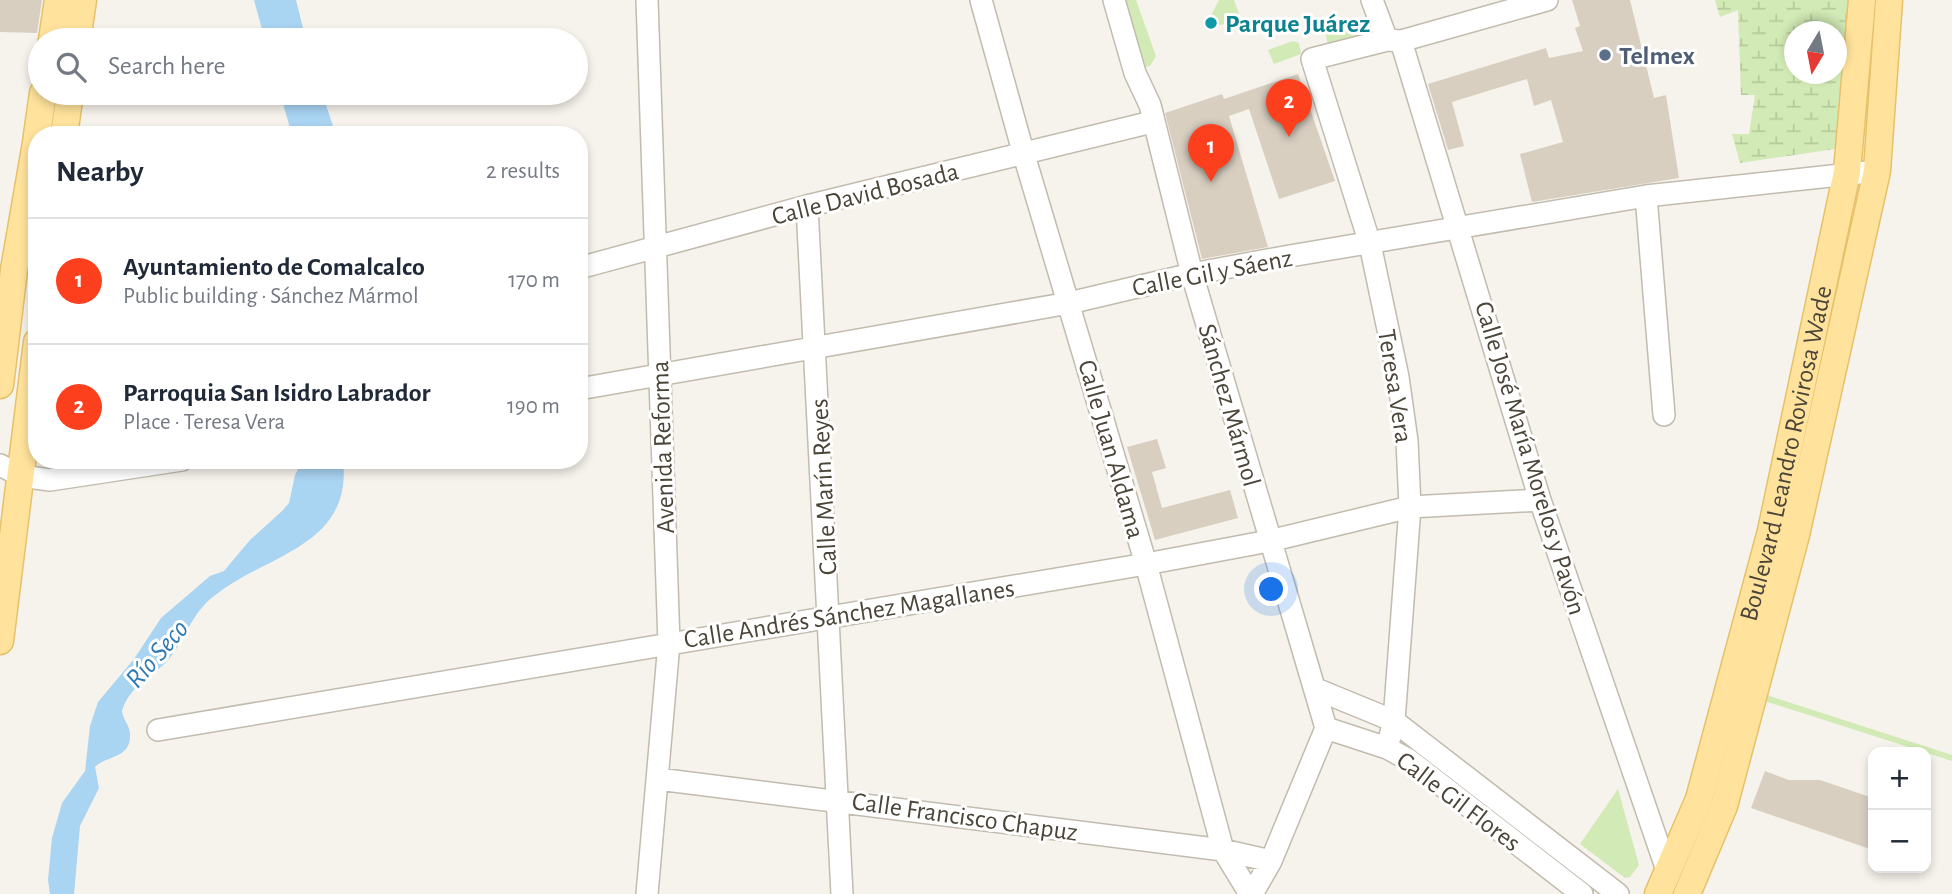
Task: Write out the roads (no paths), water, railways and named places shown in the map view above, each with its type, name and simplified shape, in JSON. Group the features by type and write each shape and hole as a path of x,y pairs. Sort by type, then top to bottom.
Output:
{"main road":[{"path":"54,28 58,0"},
{"path":"79,28 83,0"},
{"name":"Boulevard Leandro Rovirosa Wade","path":"1663,884 1699,799 1771,531 1847,172 1862,0"},
{"name":"Boulevard Leandro Rovirosa Wade","path":"1687,894 1724,806 1796,535 1877,170 1889,0"},
{"path":"38,126 41,105"},
{"path":"65,126 68,105"},
{"path":"0,385 14,270 28,188"},
{"path":"0,641 10,471 28,385"}],"street":[{"name":"Avenida Reforma","path":"647,894 669,643 648,0"},
{"name":"Calle Juan Aldama","path":"981,0 1024,155 1146,564 1223,850 1251,894"},
{"name":"Sánchez Mármol","path":"1114,0 1135,73 1150,105 1192,274 1326,728"},
{"name":"Calle José María Morelos y Pavón","path":"1372,0 1394,40 1459,228 1540,500 1663,884"},
{"path":"1394,40 1512,4 1547,0"},
{"name":"Teresa Vera","path":"1387,748 1394,721 1409,507 1407,441 1398,377 1370,244 1312,61 1314,58 1394,40"},
{"name":"Calle David Bosada","path":"588,266 807,206 1024,155 1152,121"},
{"name":"Calle Gil y Sáenz","path":"588,387 1069,303 1192,274 1646,196 1877,170"},
{"path":"1646,196 1664,415"},
{"name":"Calle Marín Reyes","path":"807,206 842,894"},
{"path":"10,471 50,480 123,469"},
{"name":"Calle Andrés Sánchez Magallanes","path":"158,730 829,615 1146,564 1269,541 1409,507 1540,500"},
{"path":"1316,689 1394,721 1618,894"},
{"path":"1251,894 1271,861 1326,728"},
{"name":"Calle Gil Flores","path":"1326,728 1387,748 1409,760 1582,894"},
{"name":"Calle Francisco Chapuz","path":"658,779 839,799 1223,850 1271,861"}],"water":[{"path":"254,0 296,0 303,28 262,28"},
{"path":"283,105 326,105 333,126 289,126"},
{"name":"Río Seco","path":"298,469 343,469 342,489 334,512 320,530 302,545 235,582 206,603 168,660 130,695 122,711 130,733 127,748 95,767 99,788 80,826 74,894 50,894 48,880 52,838 62,803 85,771 90,726 98,702 134,659 161,618 210,576 224,571 250,540 289,503"}],"place":[{"name":"Parque Juárez","path":"1211,23"},
{"name":"Telmex","path":"1605,55"},
{"name":"Parroquia San Isidro Labrador","path":"1289,137"},
{"name":"Ayuntamiento de Comalcalco","path":"1211,182"}]}
